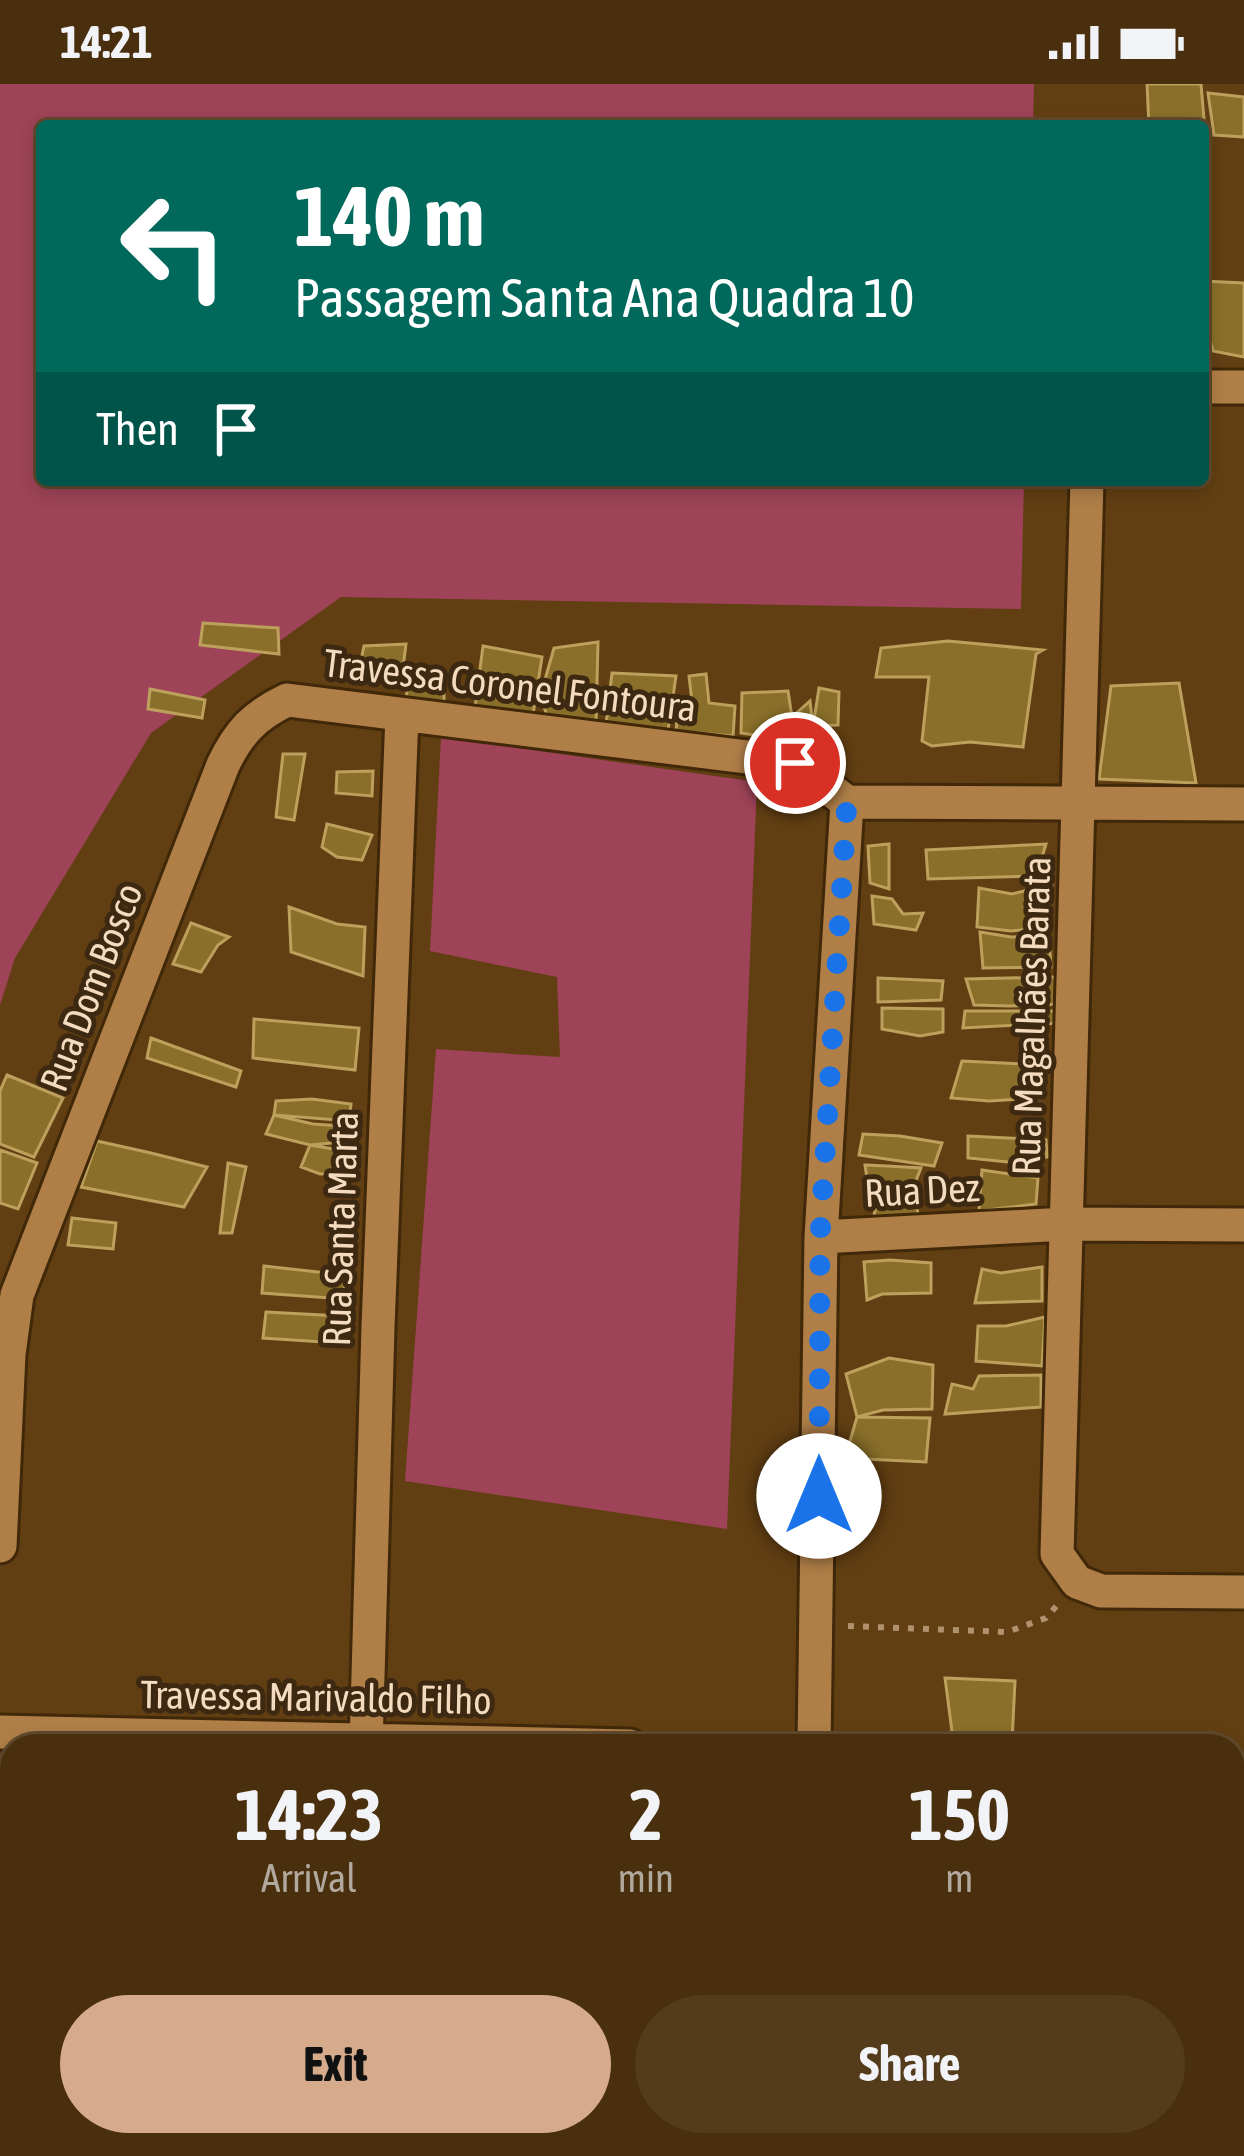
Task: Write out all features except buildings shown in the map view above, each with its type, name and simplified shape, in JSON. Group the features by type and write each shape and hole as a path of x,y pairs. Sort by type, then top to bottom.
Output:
{"street":[{"path":"1209,387 1244,387"},
{"name":"Rua Magalhães Barata","path":"1067,1568 1066,1225 1087,486"},
{"name":"Travessa Coronel Fontoura","path":"287,700 795,763 847,802"},
{"name":"Rua Dom Bosco","path":"0,1546 9,1354 17,1295 229,752 254,716 287,700"},
{"name":"Rua Santa Marta","path":"366,1734 402,715"},
{"path":"814,1734 820,1237 847,802 1244,804"},
{"name":"Rua Dez","path":"820,1237 1066,1225 1244,1226"},
{"path":"1067,1568 1101,1591 1244,1592"},
{"name":"Travessa Marivaldo Filho","path":"0,1732 67,1734"}],"path":[{"path":"818,1625 1007,1632 1046,1618 1067,1568"}],"shaded area":[{"path":"0,84 1034,84 1033,120 36,120 36,486 1024,486 1021,609 341,597 151,733 15,958 0,1005"},
{"path":"441,737 757,782 727,1529 405,1481 436,1049 560,1057 557,977 430,951"}],"route":[{"path":"795,763 847,802 820,1237 819,1496"}]}
